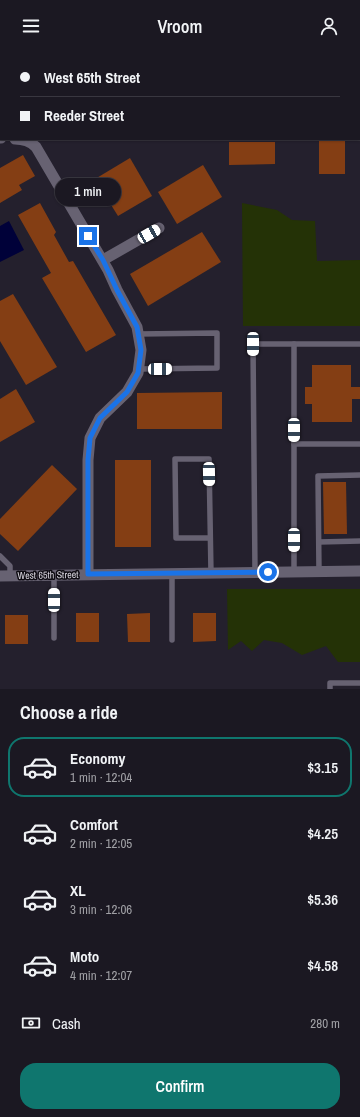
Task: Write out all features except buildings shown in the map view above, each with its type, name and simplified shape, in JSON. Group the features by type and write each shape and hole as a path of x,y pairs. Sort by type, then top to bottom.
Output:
{"street":[{"path":"25,140 36,147 103,260 137,327 141,350 138,373 127,392 100,418 90,438 88,460 88,574"},
{"path":"103,260 159,228"},
{"name":"West 65th Street","path":"5,576 360,571"}],"lane":[{"path":"138,334 217,333 217,368 138,369"},
{"path":"255,572 253,344 360,344"},
{"path":"294,344 294,571"},
{"path":"294,444 360,444"},
{"path":"210,538 176,538 175,459 209,459 210,538 210,573"},
{"path":"319,571 318,476 360,475"},
{"path":"319,542 360,541"},
{"path":"0,556 10,566 5,576"},
{"path":"172,573 172,640"},
{"path":"54,575 54,638"},
{"path":"330,689 330,683 360,683"}],"green space":[{"path":"242,203 277,210 292,220 315,221 317,261 360,260 360,326 243,326"},
{"path":"227,589 360,589 360,662 338,662 326,646 302,655 282,643 264,640 252,651 241,641 228,650"}],"shaded area":[{"path":"9,221 24,250 0,262 0,226"}],"route":[{"path":"88,236 103,260 137,327 141,350 138,373 127,392 100,418 90,438 88,460 88,574 268,572"}]}
